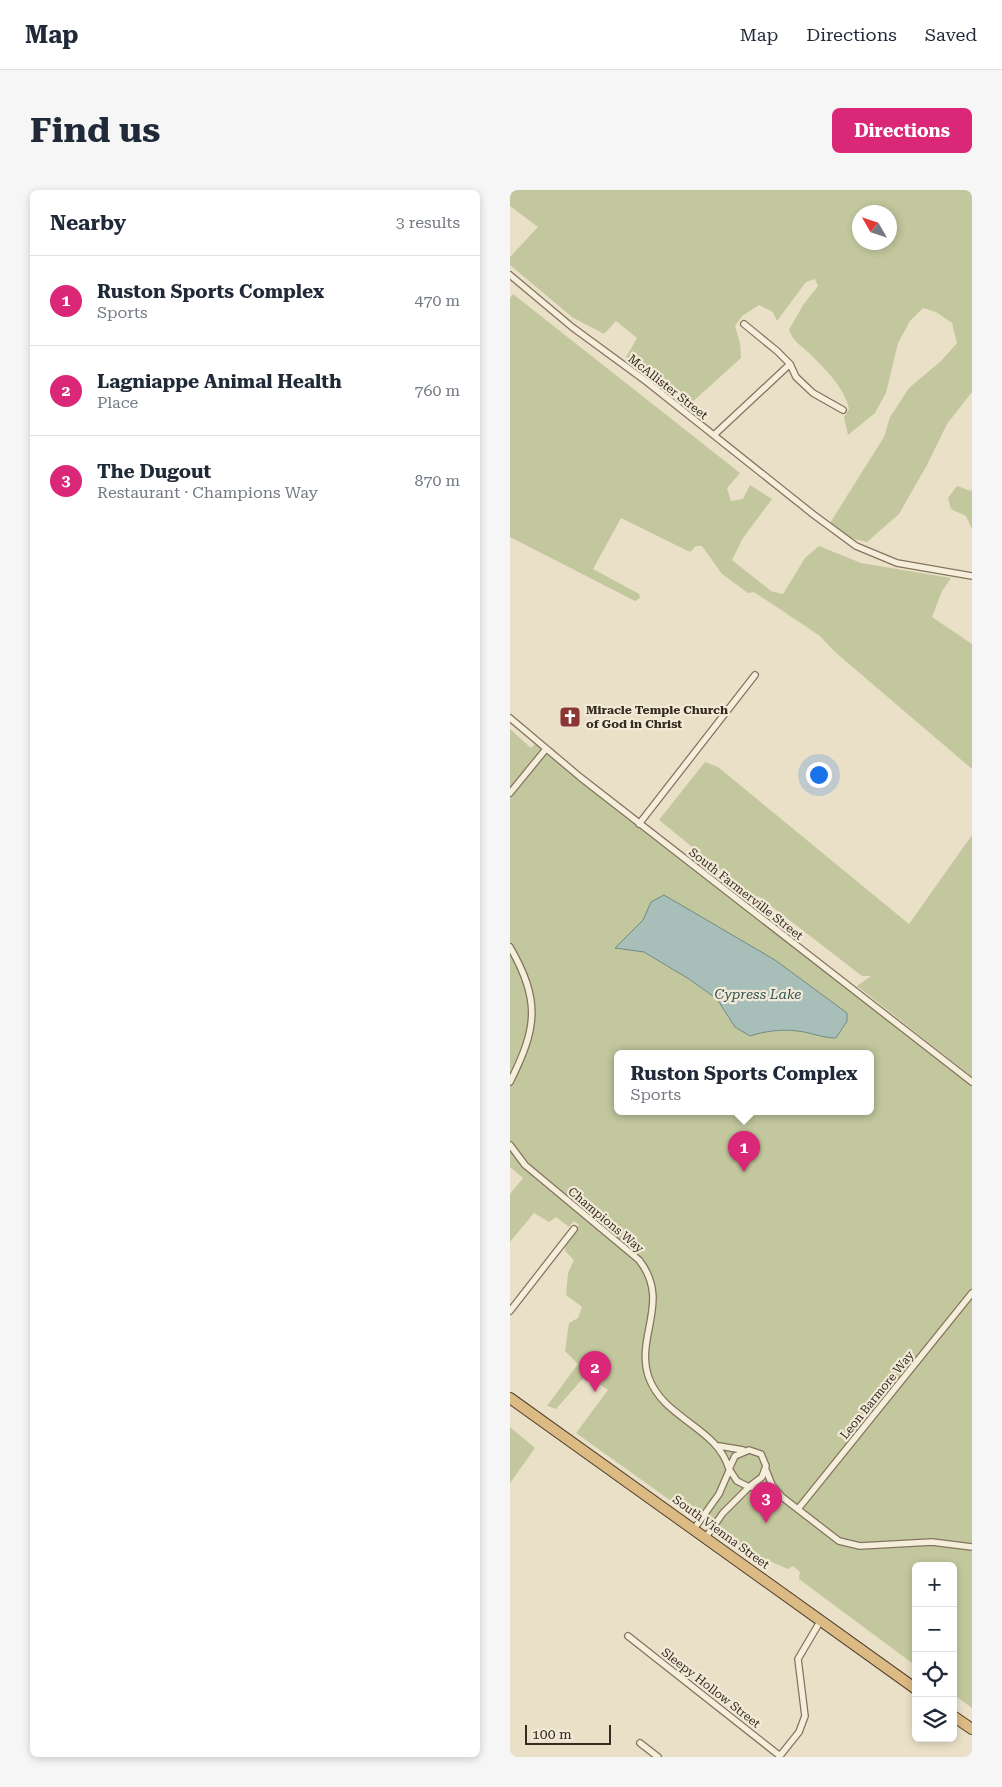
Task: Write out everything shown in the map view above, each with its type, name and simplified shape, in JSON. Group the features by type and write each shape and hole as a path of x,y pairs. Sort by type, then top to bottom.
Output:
{"highway":[{"name":"South Vienna Street","path":"510,1398 912,1686"},
{"path":"957,1719 972,1730"}],"street":[{"name":"McAllister Street","path":"510,275 572,327 647,382 814,516 856,546 896,563 972,576"},
{"path":"744,324 790,364 796,377 813,393 843,410"},
{"path":"714,434 790,364"},
{"path":"639,824 754,675"},
{"name":"South Farmerville Street","path":"510,718 639,824 972,1082"},
{"path":"510,793 546,749"},
{"path":"510,947 528,984 532,1018 528,1044 510,1082"},
{"name":"Champions Way","path":"510,1145 525,1165 640,1260 647,1270 652,1280 654,1295 646,1361 652,1385 667,1405 718,1446 737,1482 782,1497"},
{"path":"510,1311 574,1229"},
{"name":"Leon Barmore Way","path":"798,1509 972,1293"},
{"name":"Champions Way","path":"718,1446 754,1450 761,1454 765,1460 766,1470 772,1485 782,1497 832,1536 850,1545 869,1546 932,1542 972,1547"},
{"path":"694,1529 719,1494 735,1456 746,1450"},
{"path":"706,1537 723,1513 766,1470"},
{"path":"780,1756 804,1725 805,1716 798,1659 821,1620"},
{"name":"Sleepy Hollow Street","path":"628,1636 780,1756"},
{"path":"640,1743 658,1757"}],"green space":[{"path":"510,190 972,190 972,392 947,424 927,465 899,514 867,542 849,538 830,523 884,437 890,417 909,388 941,361 957,343 952,323 936,312 923,308 910,321 898,343 886,393 875,413 848,435 844,417 849,409 839,386 828,372 796,341 789,330 803,305 818,286 815,279 806,282 777,321 773,312 759,305 742,316 735,326 740,343 741,358 689,405 626,357 637,338 616,321 604,334 572,317 510,265 510,257 538,227 510,206"},
{"path":"513,294 740,473 727,488 731,501 743,499 750,485 772,499 743,538 732,560 771,591 783,594 805,558 819,546 861,563 951,578 942,591 932,617 972,644 972,769 835,652 820,636 754,592 748,593 722,574 702,546 696,546 690,552 621,518 593,569 639,594 640,598 635,601 510,537 510,298"},
{"path":"957,486 971,491 972,488 972,529 966,516 951,509 948,498"},
{"path":"510,729 531,748 535,744 972,1086 972,1708 957,1697 957,1562 912,1562 912,1663 799,1579 800,1572 793,1566 788,1569 767,1560 762,1566 576,1433 608,1390 596,1382 598,1376 593,1367 556,1409 547,1406 578,1364 565,1351 569,1323 578,1318 582,1307 566,1295 568,1273 574,1260 565,1251 566,1243 579,1225 574,1221 569,1227 556,1217 549,1222 534,1213 510,1242 510,1194 523,1178 510,1167"},
{"path":"705,762 718,767 909,924 972,835 972,1077 857,986 871,976 862,976 758,896 755,898 659,820"},
{"path":"510,1427 535,1448 510,1483"}],"water":[{"name":"Cypress Lake","path":"664,895 775,960 847,1013 847,1021 836,1038 785,1030 750,1036 735,1027 717,999 689,979 644,952 615,948 643,920 651,902"}],"place":[{"name":"Miracle Temple Church of God in Christ","path":"570,717"},
{"name":"Ruston Sports Complex","path":"744,1172"},
{"name":"Lagniappe Animal Health","path":"595,1392"},
{"name":"The Dugout","path":"766,1523"}]}
